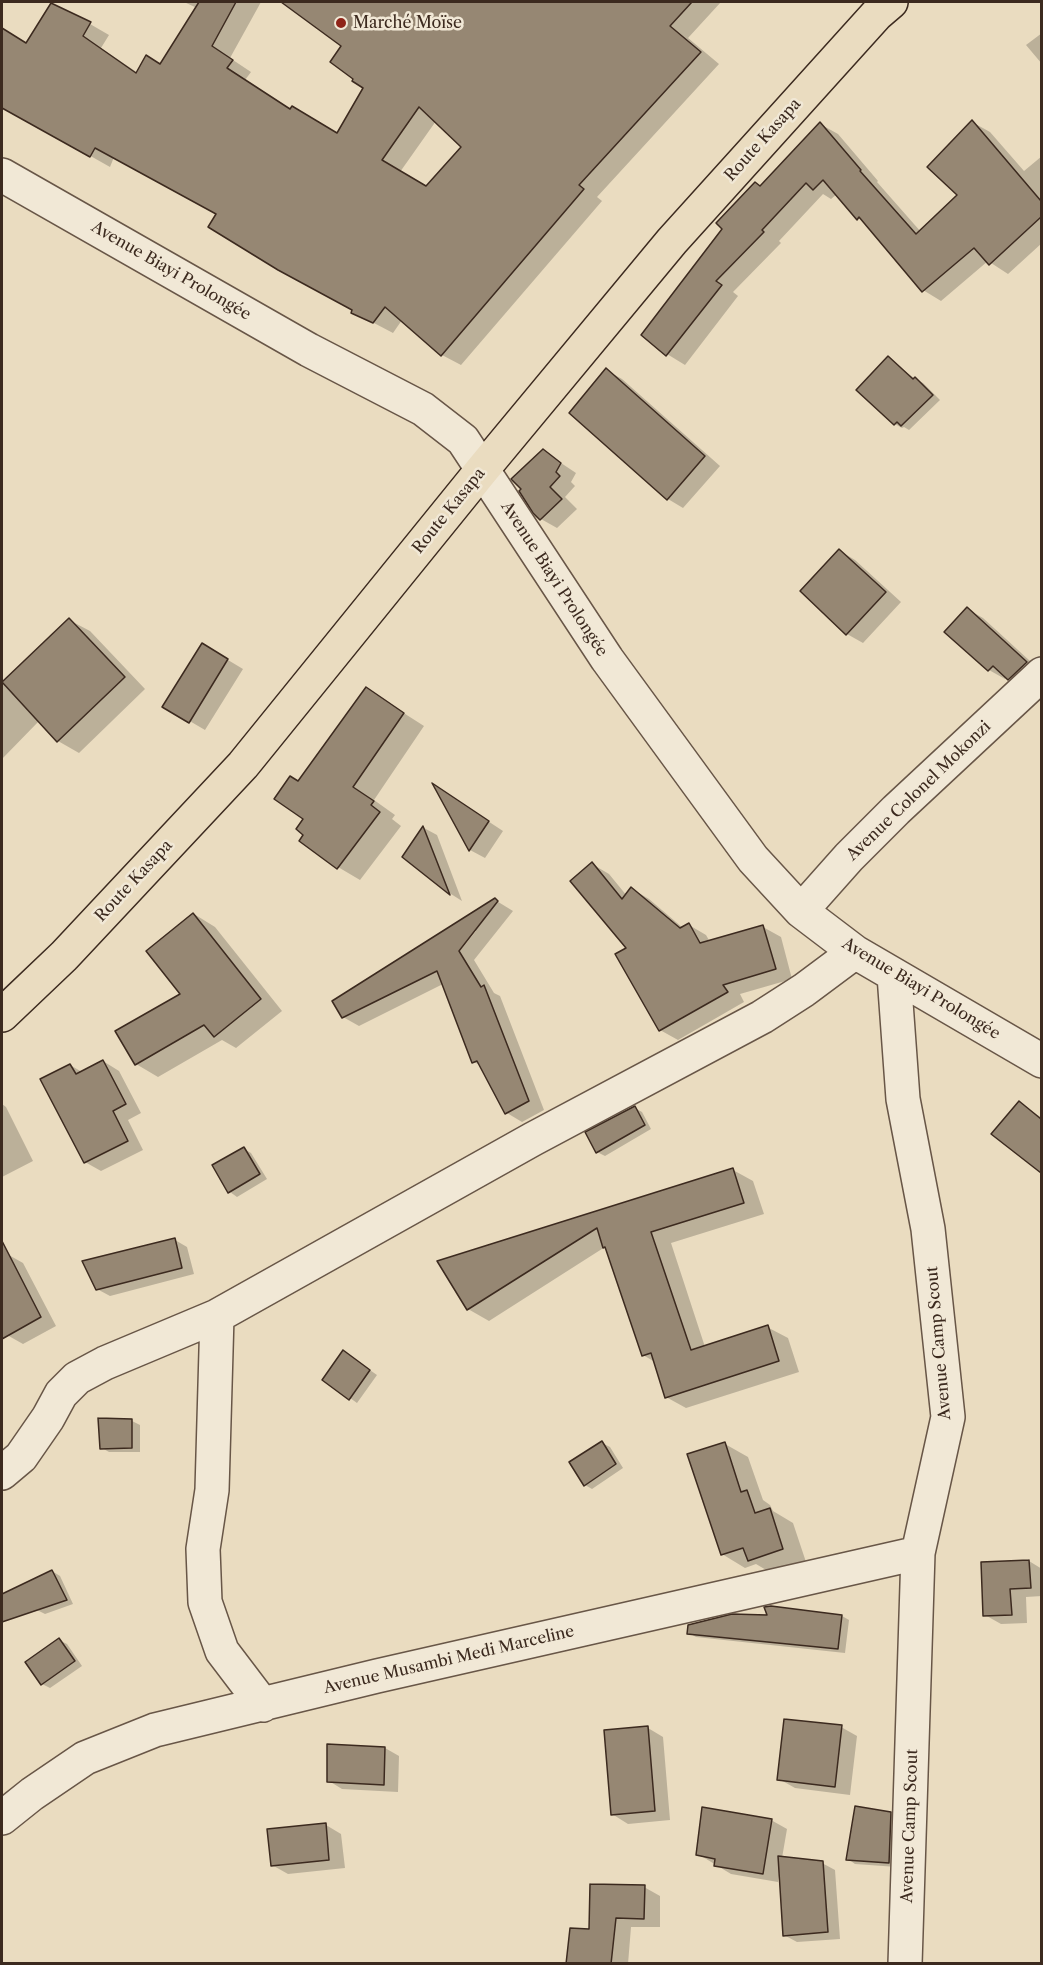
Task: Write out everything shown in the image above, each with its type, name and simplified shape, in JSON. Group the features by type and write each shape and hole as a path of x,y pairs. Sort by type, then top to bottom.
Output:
{"main road":[{"name":"Route Kasapa","path":"2,1015 64,956 243,765 672,240 889,2"}],"street":[{"name":"Avenue Biayi Prolongée","path":"2,175 299,344 423,409 463,440 614,669 753,859 801,911 855,952 1041,1061"},
{"name":"Avenue Colonel Mokonzi","path":"801,911 849,857 896,810 1041,674"},
{"path":"2,1473 21,1456 43,1426 61,1394 77,1378 105,1363 217,1316 533,1139 762,1017 804,990 855,952"},
{"name":"Avenue Camp Scout","path":"894,975 903,1099 928,1229 948,1417 918,1553 905,1964"},
{"path":"217,1316 212,1490 203,1549 205,1602 222,1651 262,1705"},
{"name":"Avenue Musambi Medi Marceline","path":"2,1818 32,1794 85,1758 155,1730 377,1676 918,1553"}],"building":[{"path":"199,2 236,2 212,46 233,60 227,68 290,109 292,106 337,133 363,88 330,62 341,46 281,2 692,2 670,26 701,52 579,185 584,189 441,356 385,307 373,323 351,313 352,310 278,270 208,227 216,214 95,148 90,157 2,108 2,28 26,43 51,3 91,22 83,36 136,73 146,55 160,64","holes":["419,107 461,147 426,186 382,160"]},
{"path":"972,120 1041,201 1041,217 989,265 974,248 922,292 859,217 857,220 823,180 813,190 806,183 762,230 764,232 716,281 722,285 666,356 641,335 722,229 716,223 755,182 760,186 820,122 916,234 957,195 927,167"},
{"path":"888,356 913,379 915,377 933,395 901,426 897,422 894,425 856,390"},
{"path":"606,368 705,456 667,500 569,413"},
{"path":"543,449 561,463 556,472 560,476 550,487 562,499 540,520 519,491 521,489 511,479"},
{"path":"839,549 886,592 846,635 800,591"},
{"path":"967,607 1027,662 1008,680 993,666 988,671 944,632"},
{"path":"69,618 125,677 57,742 2,682"},
{"path":"202,643 228,659 189,723 162,707"},
{"path":"366,687 404,713 353,787 374,801 371,805 380,812 337,869 299,841 303,835 296,829 303,819 274,799 290,776 298,781"},
{"path":"432,783 489,821 469,851"},
{"path":"423,826 450,895 402,857"},
{"path":"592,862 622,899 631,887 680,928 689,923 700,943 763,925 776,969 723,985 728,992 659,1031 615,954 626,948 570,881"},
{"path":"495,898 498,901 459,951 481,987 484,985 529,1101 505,1114 477,1061 472,1063 437,971 342,1018 332,1001"},
{"path":"193,913 261,999 214,1037 204,1025 135,1065 115,1031 180,994 146,951"},
{"path":"103,1060 126,1104 113,1111 128,1141 84,1163 40,1079 70,1064 76,1074"},
{"path":"1019,1101 1041,1119 1041,1173 991,1134"},
{"path":"635,1106 645,1125 596,1153 585,1132"},
{"path":"244,1147 260,1174 228,1193 212,1165"},
{"path":"733,1168 744,1203 651,1232 691,1350 768,1325 779,1361 665,1398 651,1353 642,1356 597,1228 467,1310 437,1261"},
{"path":"175,1238 182,1268 96,1290 82,1261"},
{"path":"2,1241 41,1317 2,1339"},
{"path":"343,1350 370,1370 349,1400 322,1380"},
{"path":"98,1418 132,1419 132,1448 100,1449"},
{"path":"602,1441 616,1464 584,1486 569,1462"},
{"path":"725,1442 741,1492 747,1490 755,1513 770,1508 783,1549 748,1561 743,1548 721,1555 687,1454"},
{"path":"1029,1560 1031,1588 1010,1589 1012,1615 983,1616 981,1562"},
{"path":"52,1570 67,1600 2,1622 2,1594"},
{"path":"764,1607 842,1615 838,1649 687,1634 688,1625 732,1614 767,1615"},
{"path":"59,1638 75,1661 41,1685 25,1662"},
{"path":"784,1719 842,1725 835,1787 777,1780"},
{"path":"648,1726 655,1811 611,1815 604,1730"},
{"path":"327,1744 385,1747 384,1785 327,1782"},
{"path":"855,1806 891,1812 889,1863 846,1860"},
{"path":"702,1807 772,1819 763,1874 714,1866 715,1859 696,1855"},
{"path":"326,1823 329,1860 271,1866 267,1829"},
{"path":"778,1856 823,1861 828,1932 783,1936"},
{"path":"590,1884 645,1885 644,1919 616,1918 611,1964 566,1964 570,1928 589,1929"}],"place":[{"name":"Marché Moïse","path":"341,23"}]}
